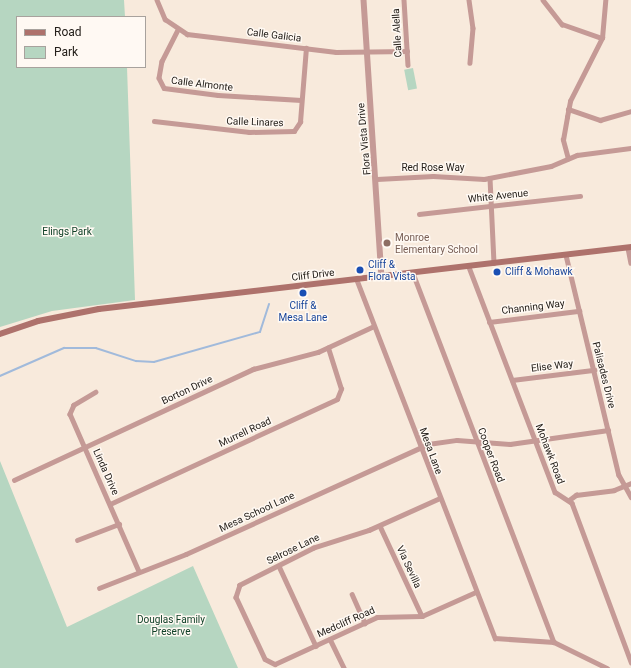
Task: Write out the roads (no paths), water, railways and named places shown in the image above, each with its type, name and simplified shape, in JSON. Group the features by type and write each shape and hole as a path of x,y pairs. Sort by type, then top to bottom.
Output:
{"main road":[{"name":"Cliff Drive","path":"0,334 38,321 99,309 630,248"}],"street":[{"path":"157,0 165,19 178,30"},
{"name":"Flora Vista Drive","path":"364,0 377,179 382,276"},
{"name":"Calle Alella","path":"404,0 408,65"},
{"path":"469,0 473,28 470,63"},
{"path":"543,0 562,24 602,38"},
{"path":"605,0 602,38 568,109 563,140 568,159 631,148"},
{"name":"Calle Galicia","path":"178,30 306,48 367,53 407,51"},
{"name":"Calle Almonte","path":"178,30 162,62 159,78 164,88 238,97 301,100"},
{"name":"Calle Linares","path":"154,121 250,132 292,132 300,124 306,48"},
{"path":"568,109 600,120 631,111"},
{"name":"Red Rose Way","path":"377,179 433,176 490,178 568,159"},
{"path":"490,178 494,263"},
{"name":"White Avenue","path":"419,214 580,196"},
{"path":"630,248 631,263"},
{"name":"Palisades Drive","path":"566,255 608,430 625,486 631,496"},
{"name":"Mohawk Road","path":"469,267 555,492 569,500"},
{"name":"Cooper Road","path":"413,273 554,642"},
{"name":"Mesa Lane","path":"357,280 372,327 494,638 554,642"},
{"name":"Channing Way","path":"489,322 579,311"},
{"name":"Borton Drive","path":"14,480 253,369 328,348 372,327"},
{"name":"Murrell Road","path":"110,504 337,399 341,389 328,348"},
{"name":"Elise Way","path":"512,380 594,370"},
{"name":"Linda Drive","path":"96,392 74,405 70,412 138,571"},
{"name":"Mesa School Lane","path":"100,588 138,571 186,554 419,447 445,441 501,444 608,430"},
{"path":"631,483 625,486 576,495 569,500 631,662"},
{"name":"Selrose Lane","path":"270,664 235,592 240,584 314,548 380,526 439,499"},
{"path":"77,540 119,524"},
{"name":"Via Sevilla","path":"380,526 422,616"},
{"path":"279,566 316,646"},
{"name":"Medcliff Road","path":"270,664 316,646 365,623 384,616 422,616 476,592"},
{"path":"352,594 365,623"},
{"path":"330,639 344,668"},
{"path":"554,642 607,668"}],"waterway":[{"path":"0,376 64,348 96,348 136,361 154,362 260,332 269,304"}],"place":[{"name":"Monroe Elementary School","path":"387,243"},
{"name":"Cliff & Flora Vista","path":"360,270"},
{"name":"Cliff & Mohawk","path":"497,272"},
{"name":"Cliff & Mesa Lane","path":"303,293"}],"park label":[{"name":"Elings Park","path":"67,232"},
{"name":"Douglas Family Preserve","path":"171,624"}]}
